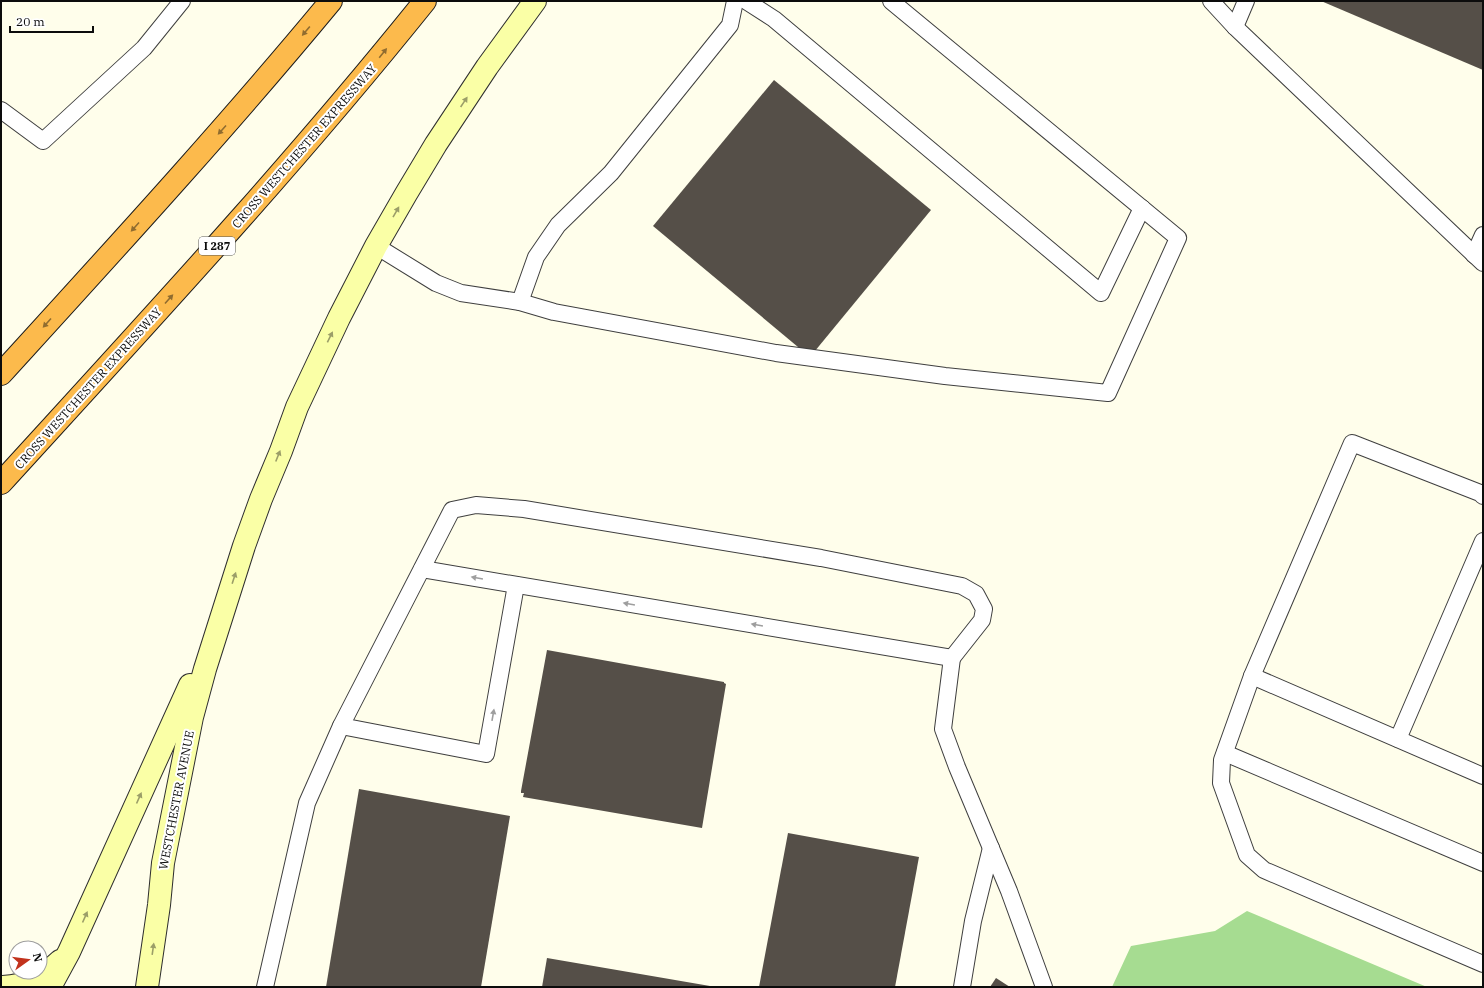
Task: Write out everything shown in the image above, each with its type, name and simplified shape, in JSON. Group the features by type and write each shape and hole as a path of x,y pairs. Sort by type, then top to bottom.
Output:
{"highway":[{"path":"1,374 220,132 331,1"},
{"name":"CROSS WESTCHESTER EXPRESSWAY","path":"1,483 195,270 297,155 363,78 425,1"}],"main road":[{"path":"50,987 70,952 222,616 261,499 297,407 339,318 376,246 436,144 487,67 535,1"},
{"name":"WESTCHESTER AVENUE","path":"147,987 159,905 163,863 182,765 192,717 205,669 222,616"},
{"path":"3,987 20,985 35,980 51,970 70,952"}],"lane":[{"path":"1,110 43,141 144,48 182,1"},
{"path":"520,302 536,257 558,224 611,173 730,24 735,1"},
{"path":"746,1 774,19 1101,293 1142,208"},
{"path":"376,246 436,283 461,293 520,302 554,312 776,353 945,376 1108,393 1178,238 891,1"},
{"path":"1211,1 1234,27 1478,259"},
{"path":"1234,27 1246,1"},
{"path":"1478,259 1483,235"},
{"path":"1483,496 1472,490 1352,444 1252,676 1224,753 1222,760 1221,783 1247,854 1264,870 1483,964"},
{"path":"265,987 307,803 341,726 452,510 476,504 524,509 820,558 962,586 976,594 984,609 982,620 952,658 943,729 957,767 1009,891 1044,987"},
{"path":"1398,739 1483,541"},
{"path":"422,569 952,658"},
{"path":"341,726 486,754 516,585"},
{"path":"1252,676 1483,776"},
{"path":"1224,753 1483,864"},
{"path":"962,987 973,921 991,848"}],"green space":[{"path":"1247,911 1427,987 1112,987 1131,946 1215,931"}],"building":[{"path":"1321,1 1483,1 1483,70"},
{"path":"774,80 931,210 810,357 653,226"},
{"path":"547,650 724,682 726,684 702,828 523,797 524,793 521,793 521,791"},
{"path":"359,789 510,816 481,987 326,987"},
{"path":"788,833 919,857 895,987 759,987"},
{"path":"547,958 710,986 710,987 542,987"},
{"path":"996,978 1010,987 990,987"}]}
